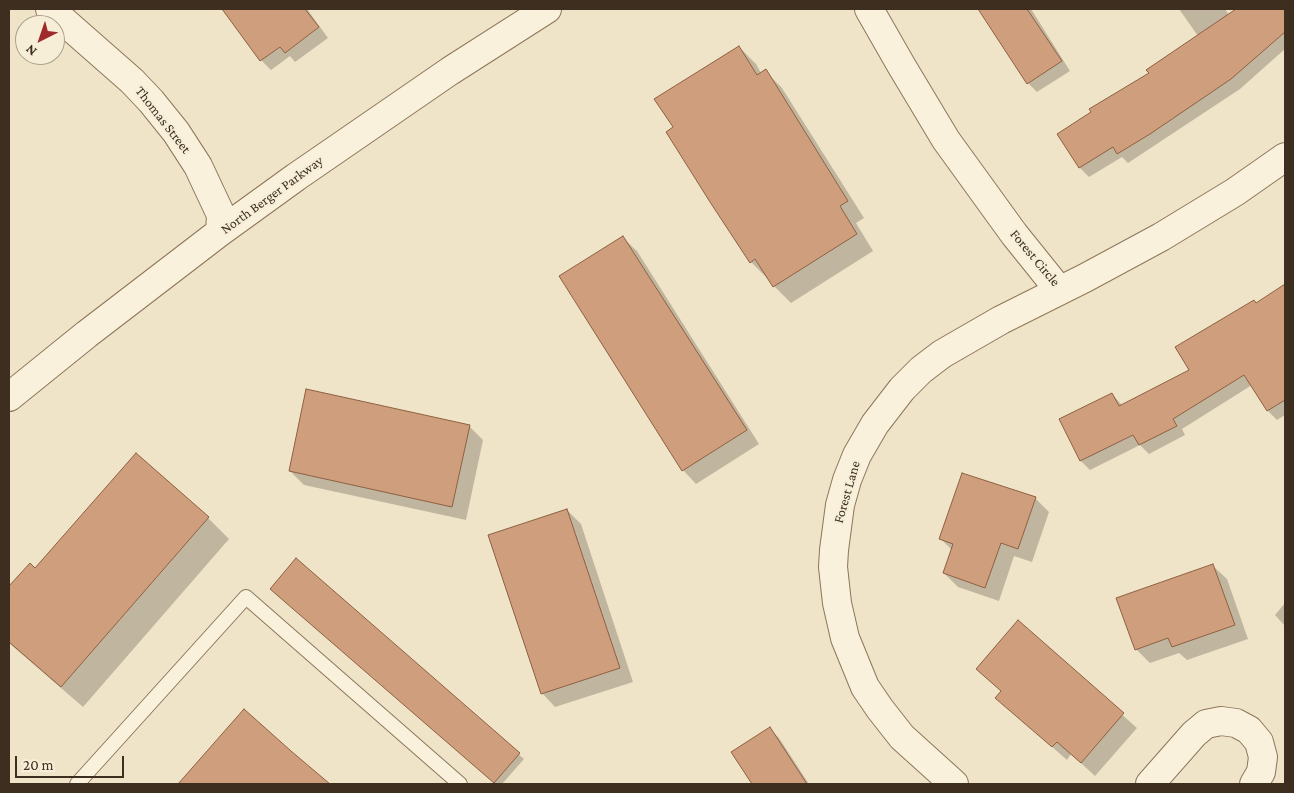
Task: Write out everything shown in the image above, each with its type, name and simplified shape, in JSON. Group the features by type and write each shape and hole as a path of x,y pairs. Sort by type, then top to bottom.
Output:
{"street":[{"name":"Thomas Street","path":"50,9 132,81 176,132 198,166 221,215 220,232"},
{"name":"North Berger Parkway","path":"9,397 87,334 220,232 385,115 547,9"},
{"name":"Forest Circle","path":"869,9 946,140 1014,234 1059,290 1186,222 1285,157"},
{"name":"Forest Lane","path":"954,784 890,724 865,687 854,662 840,620 835,585 834,550 840,506 847,480 857,455 874,424 902,389 921,370 957,344 1059,290"},
{"path":"1150,784 1194,734 1206,724 1221,721 1236,722 1249,730 1259,742 1263,757 1261,772 1254,784"}],"lane":[{"path":"77,784 246,598 460,784"}],"building":[{"path":"222,9 305,9 319,27 285,53 280,47 260,61"},
{"path":"978,9 1027,9 1062,61 1027,84"},
{"path":"1236,9 1285,9 1285,32 1231,79 1150,134 1117,154 1113,147 1079,168 1057,134 1091,112 1089,109 1149,73 1146,70"},
{"path":"739,46 757,75 766,69 848,201 840,206 857,234 773,287 755,259 750,263 710,202 666,132 673,127 654,99"},
{"path":"623,236 747,430 682,471 559,276"},
{"path":"1285,284 1285,400 1267,411 1244,375 1173,419 1177,426 1139,445 1133,435 1080,461 1059,419 1112,393 1119,406 1189,370 1175,347 1254,300 1256,303"},
{"path":"306,389 470,425 452,507 289,471"},
{"path":"136,453 209,517 61,687 9,642 9,586 30,563 35,568"},
{"path":"962,473 1036,497 1018,549 1001,543 985,588 943,573 953,544 939,539"},
{"path":"567,509 620,668 541,694 488,535"},
{"path":"296,558 520,753 494,783 270,589"},
{"path":"1213,564 1235,625 1172,647 1168,638 1135,650 1116,598"},
{"path":"1018,620 1124,713 1081,763 1057,742 1052,747 995,698 1001,691 976,669"},
{"path":"244,709 291,751 330,784 178,784"},
{"path":"770,727 807,784 752,784 731,752"}]}
